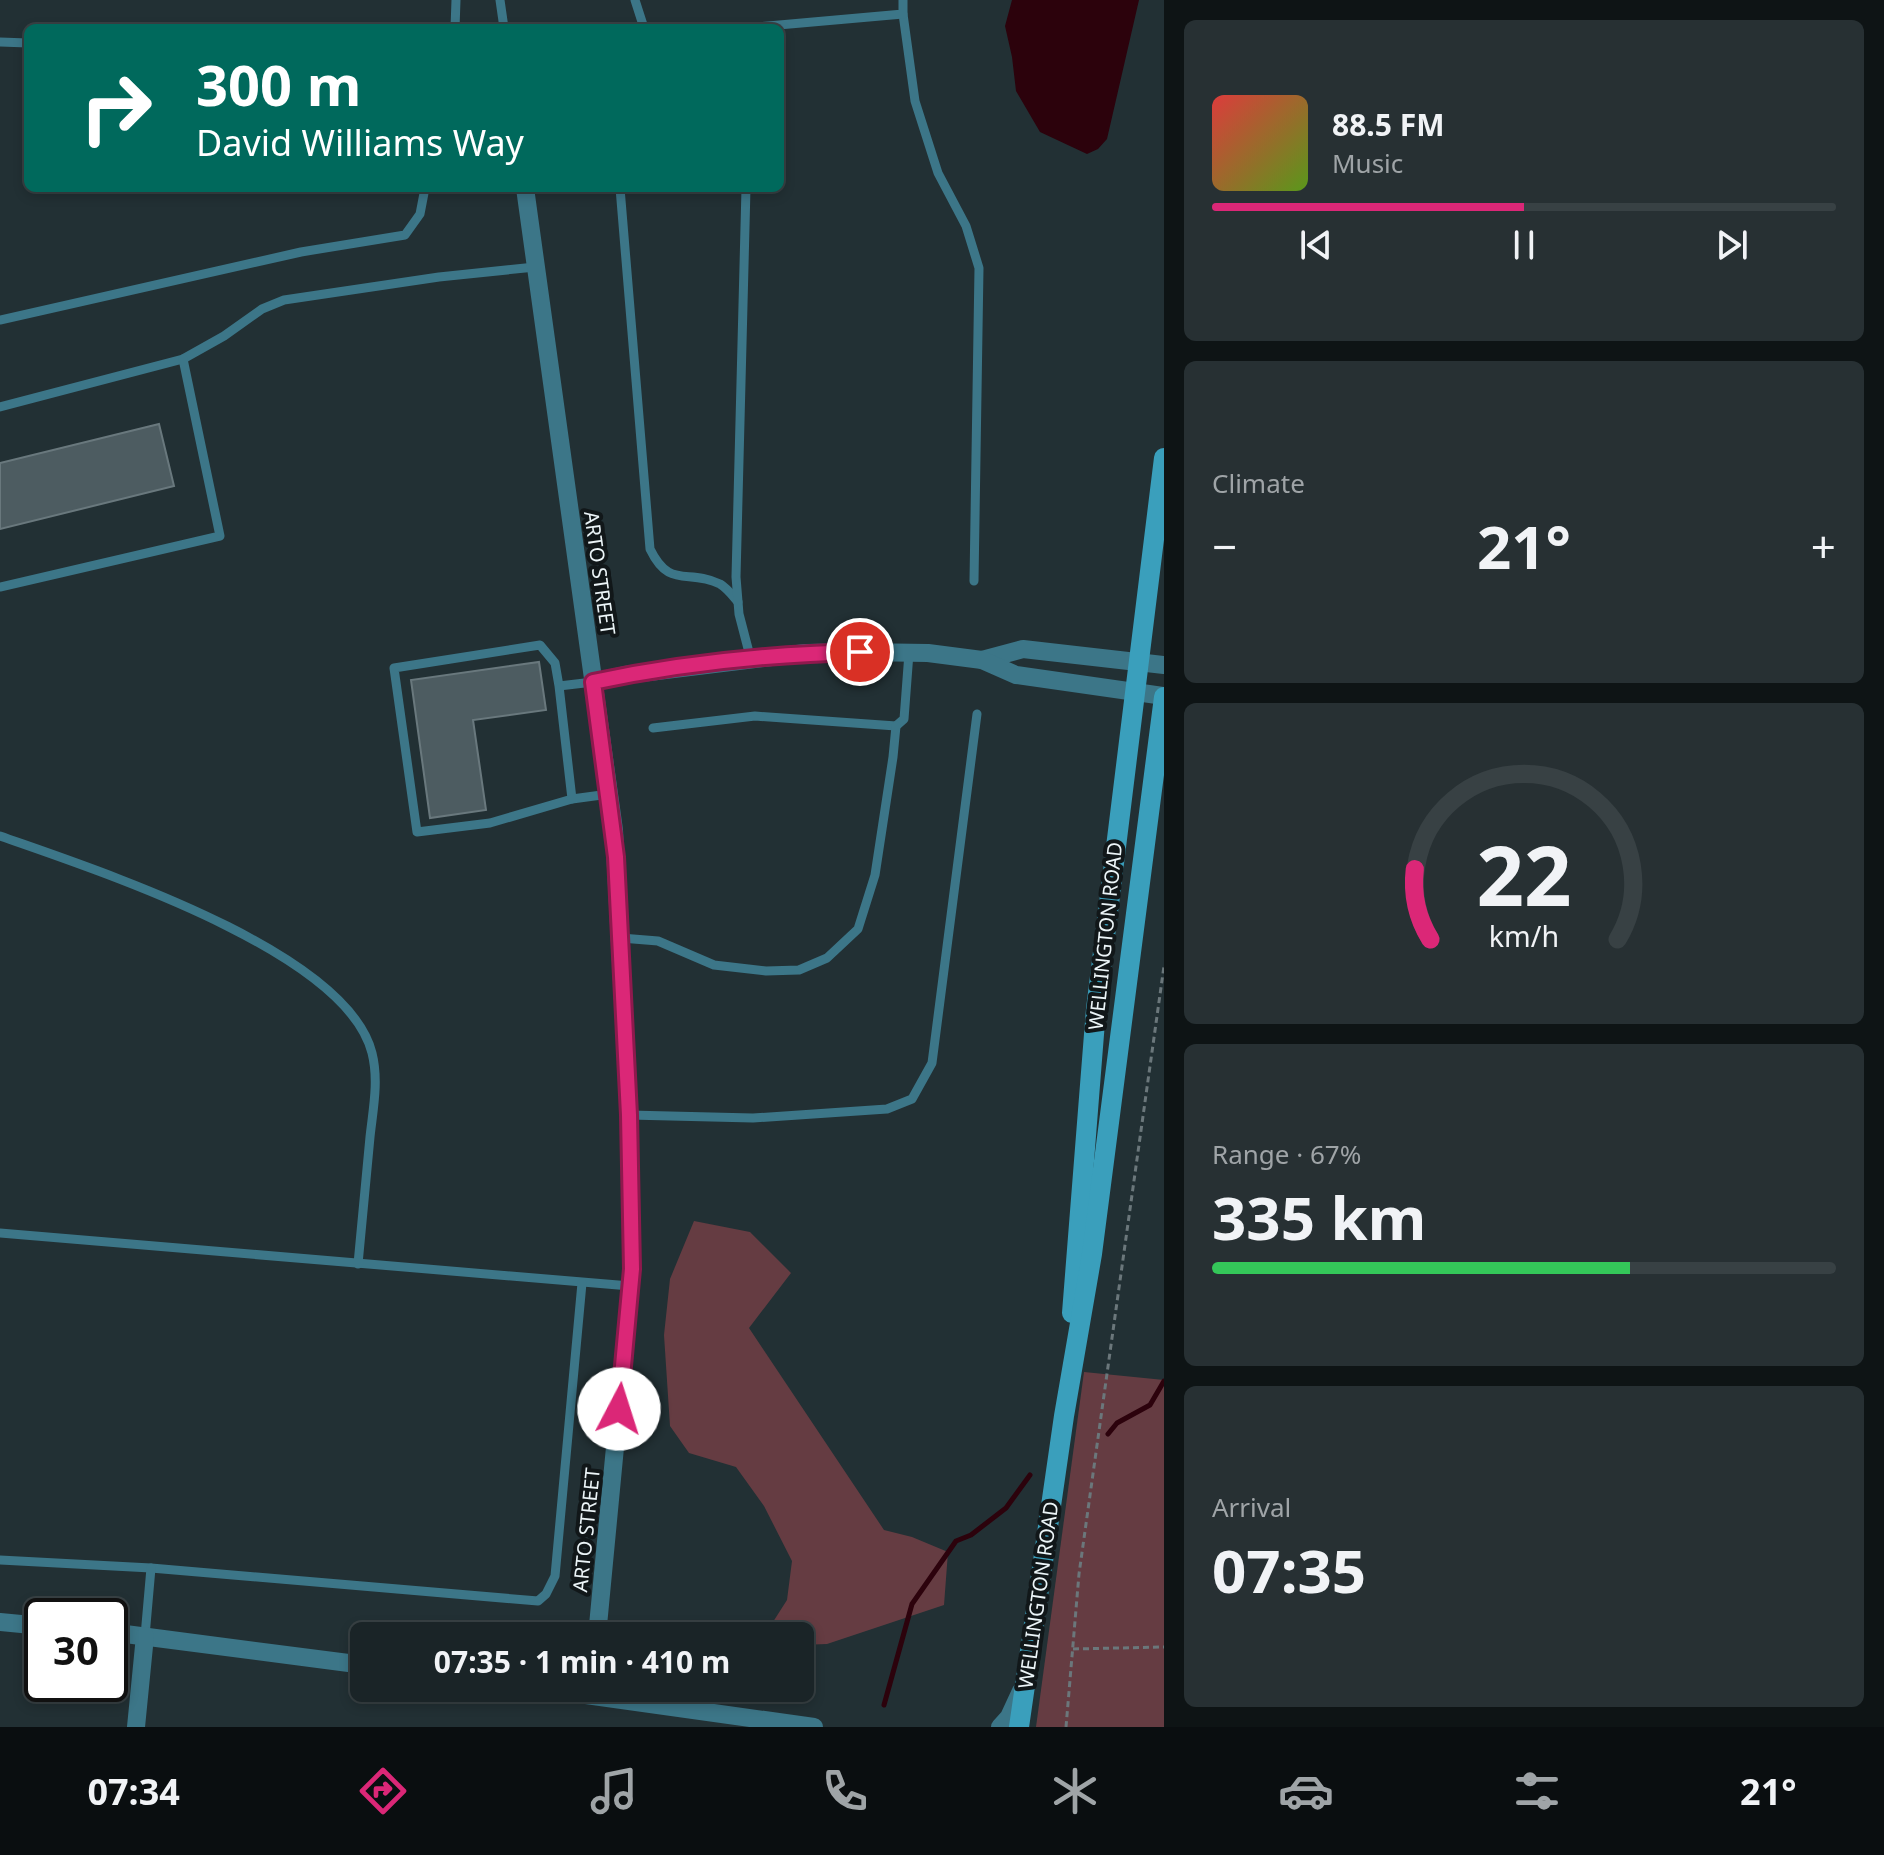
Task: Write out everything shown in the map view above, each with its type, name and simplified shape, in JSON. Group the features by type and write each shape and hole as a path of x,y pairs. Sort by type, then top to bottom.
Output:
{"main road":[{"name":"WELLINGTON ROAD","path":"1064,1416 1096,1009 1164,458"},
{"name":"WELLINGTON ROAD","path":"1019,1727 1064,1416 1092,1254 1164,696"}],"street":[{"name":"ARTO STREET","path":"526,192 609,794 621,938 629,1115 631,1286 598,1622"},
{"path":"982,660 1023,649 1164,665"},
{"path":"593,682 625,675 805,653 909,653 982,660 1016,675 1164,696"},
{"path":"0,1622 24,1624"},
{"path":"128,1634 350,1663"},
{"path":"136,1727 145,1636"},
{"path":"1000,1727 1009,1717 1026,1682"},
{"path":"655,1702 814,1727"}],"lane":[{"path":"455,24 456,0"},
{"path":"500,0 503,24"},
{"path":"635,0 643,24"},
{"path":"903,0 915,101 938,173 966,226 979,268 974,581"},
{"path":"784,25 903,14"},
{"path":"0,42 24,43"},
{"path":"0,320 301,252 405,235 420,214 424,192"},
{"path":"620,192 650,549 658,566 671,574 722,585 738,602"},
{"path":"746,192 736,577 738,602 751,660"},
{"path":"0,407 183,359 224,336 262,309 284,300 439,277 535,267"},
{"path":"0,587 220,536 183,359"},
{"path":"572,799 555,663 540,645 394,668 417,832 490,823 572,799 609,794"},
{"path":"621,938 658,941 714,965 766,971 799,970 827,958 858,929 875,875 896,726 904,719 909,653"},
{"path":"559,686 593,682"},
{"path":"629,1115 753,1118 887,1109 912,1099 932,1063 977,714"},
{"path":"653,728 755,716 896,726"},
{"path":"0,836 149,889 251,937 298,968 336,998 355,1018 366,1035 376,1075 358,1264"},
{"path":"0,1233 631,1286"},
{"path":"0,1560 151,1568 538,1601 546,1594 555,1576 582,1283"},
{"path":"145,1636 151,1568"}],"path":[{"path":"1066,1727 1079,1574 1164,966"},
{"path":"1073,1649 1164,1647"}],"shaded area":[{"path":"1012,0 1139,0 1107,139 1098,149 1087,154 1040,132 1016,91 1005,26"},
{"path":"694,1221 750,1232 791,1273 749,1328 884,1530 912,1537 948,1552 944,1605 827,1644 814,1644 814,1622 773,1622 787,1600 792,1561 764,1506 736,1467 689,1453 670,1426 664,1335 670,1279"},
{"path":"1084,1372 1164,1380 1164,1727 1036,1727"}],"building":[{"path":"159,424 174,486 0,529 0,463"},
{"path":"539,662 546,710 473,720 486,810 430,818 411,680"}],"waterway":[{"path":"1108,1434 1117,1423 1150,1405 1164,1381"},
{"path":"884,1705 912,1604 956,1541 971,1535 1006,1508 1030,1475"}],"route":[{"path":"619,1409 632,1269 629,1115 614,830 593,682 625,675 805,653 860,652"}]}
